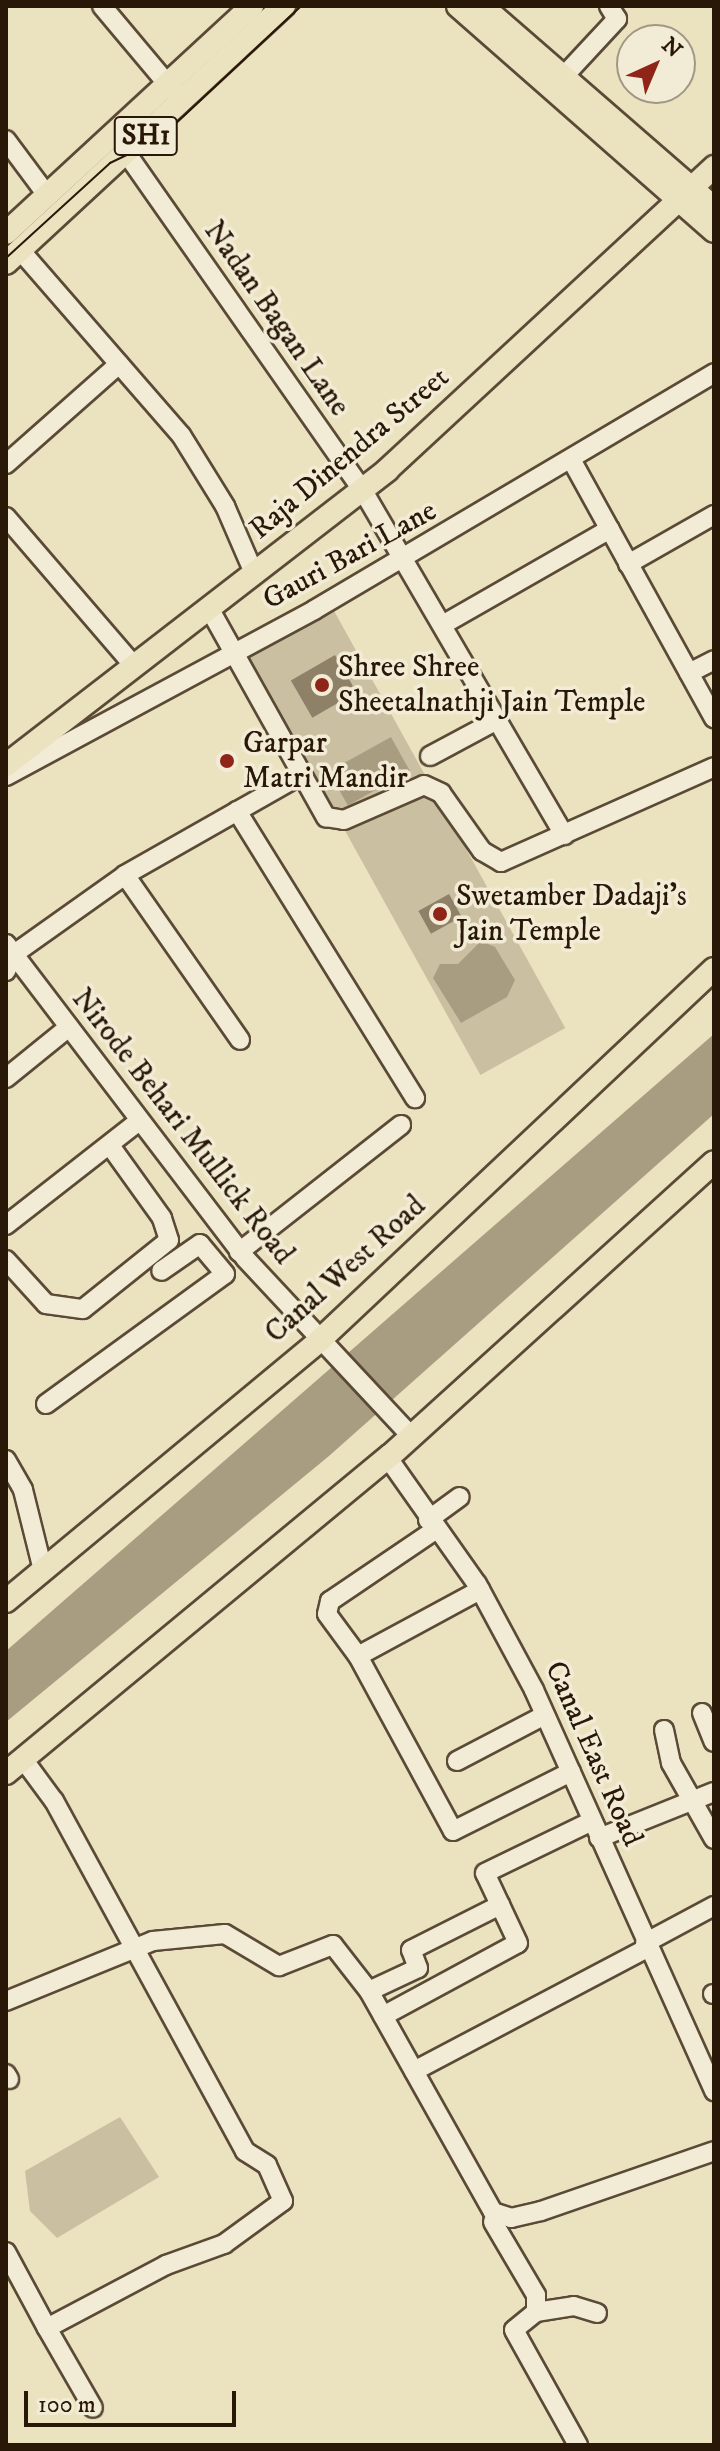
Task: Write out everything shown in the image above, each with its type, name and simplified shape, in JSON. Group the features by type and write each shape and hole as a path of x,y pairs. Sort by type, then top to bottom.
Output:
{"main road":[{"name":"SH1","path":"11,249 127,154 175,92 252,6"},
{"name":"SH1","path":"11,249 47,195 284,6"},
{"path":"458,6 685,194 714,208"},
{"path":"482,6 564,76 685,194 714,231"},
{"name":"Raja Dinendra Street","path":"6,765 362,489 714,167"},
{"name":"Canal West Road","path":"6,1601 329,1345 714,969"},
{"path":"15,1766 388,1458 405,1429 714,1162"}],"street":[{"path":"102,6 175,92"},
{"path":"564,76 617,19 609,6"},
{"path":"6,140 47,195"},
{"name":"Nadan Bagan Lane","path":"127,154 362,489 405,557 564,835"},
{"path":"11,249 181,435 225,506 254,573"},
{"path":"6,464 119,364"},
{"name":"Gauri Bari Lane","path":"6,776 405,557 572,461 714,373"},
{"path":"572,461 714,718"},
{"path":"628,564 714,515"},
{"path":"6,517 134,666"},
{"path":"444,624 610,529"},
{"path":"209,608 236,651 326,817 344,820 424,785 441,793 482,851 501,862 714,767"},
{"path":"689,673 714,660"},
{"path":"430,756 497,720"},
{"path":"9,956 125,875 301,775"},
{"path":"237,811 415,1098"},
{"path":"125,875 240,1040"},
{"name":"Nirode Behari Mullick Road","path":"9,956 69,1027 136,1128 242,1255 405,1429"},
{"path":"6,1078 69,1027"},
{"path":"46,1404 225,1274 242,1255 401,1125"},
{"path":"6,1225 136,1128"},
{"path":"6,1260 46,1304 83,1309 169,1240 162,1218 111,1147"},
{"path":"208,1246 225,1234"},
{"path":"161,1271 200,1244 208,1246 225,1274"},
{"name":"Canal East Road","path":"388,1458 480,1590 545,1715 646,1945 676,1997 714,2091"},
{"path":"6,1460 23,1490 43,1570"},
{"path":"460,1497 432,1525 330,1601 327,1614 358,1656 453,1831 571,1772"},
{"path":"358,1656 480,1590"},
{"path":"702,1713 714,1742"},
{"path":"457,1761 545,1715"},
{"path":"664,1730 690,1803 714,1839"},
{"path":"15,1766 54,1801 131,1948 245,2151 267,2165 283,2201 224,2244 166,2265 47,2328"},
{"path":"383,2016 518,1943 485,1873 596,1830 690,1803 714,1792"},
{"path":"369,1991 418,1968 411,1950 500,1905"},
{"path":"414,2071 714,1906"},
{"path":"6,2001 131,1948 225,1934 279,1966 333,1945 369,1991 493,2212 511,2218 714,2151"},
{"path":"493,2222 536,2295 536,2312"},
{"path":"6,2252 93,2408"},
{"path":"578,2445 514,2330 536,2312 574,2306 597,2313"}],"shaded area":[{"path":"333,609 565,1028 480,1075 248,656"},
{"path":"391,737 410,771 348,806 329,771"},
{"path":"481,941 495,947 515,980 507,997 461,1023 433,978 440,964 458,964"},
{"path":"714,1034 714,1114 329,1456 6,1722 6,1651"},
{"path":"120,2117 159,2177 57,2238 30,2211 25,2171"}],"building":[{"name":"Shree Shree Sheetalnathji Jain Temple","path":"335,655 356,692 312,718 291,680"},
{"name":"Swetamber Dadaji's Jain Temple","path":"449,894 462,917 431,934 418,911"}],"tram line":[{"path":"6,258 110,163 158,140 301,6"}],"place":[{"name":"Shree Shree Sheetalnathji Jain Temple","path":"322,685"},
{"name":"Garpar Matri Mandir","path":"227,761"},
{"name":"Swetamber Dadaji's Jain Temple","path":"440,914"}]}
